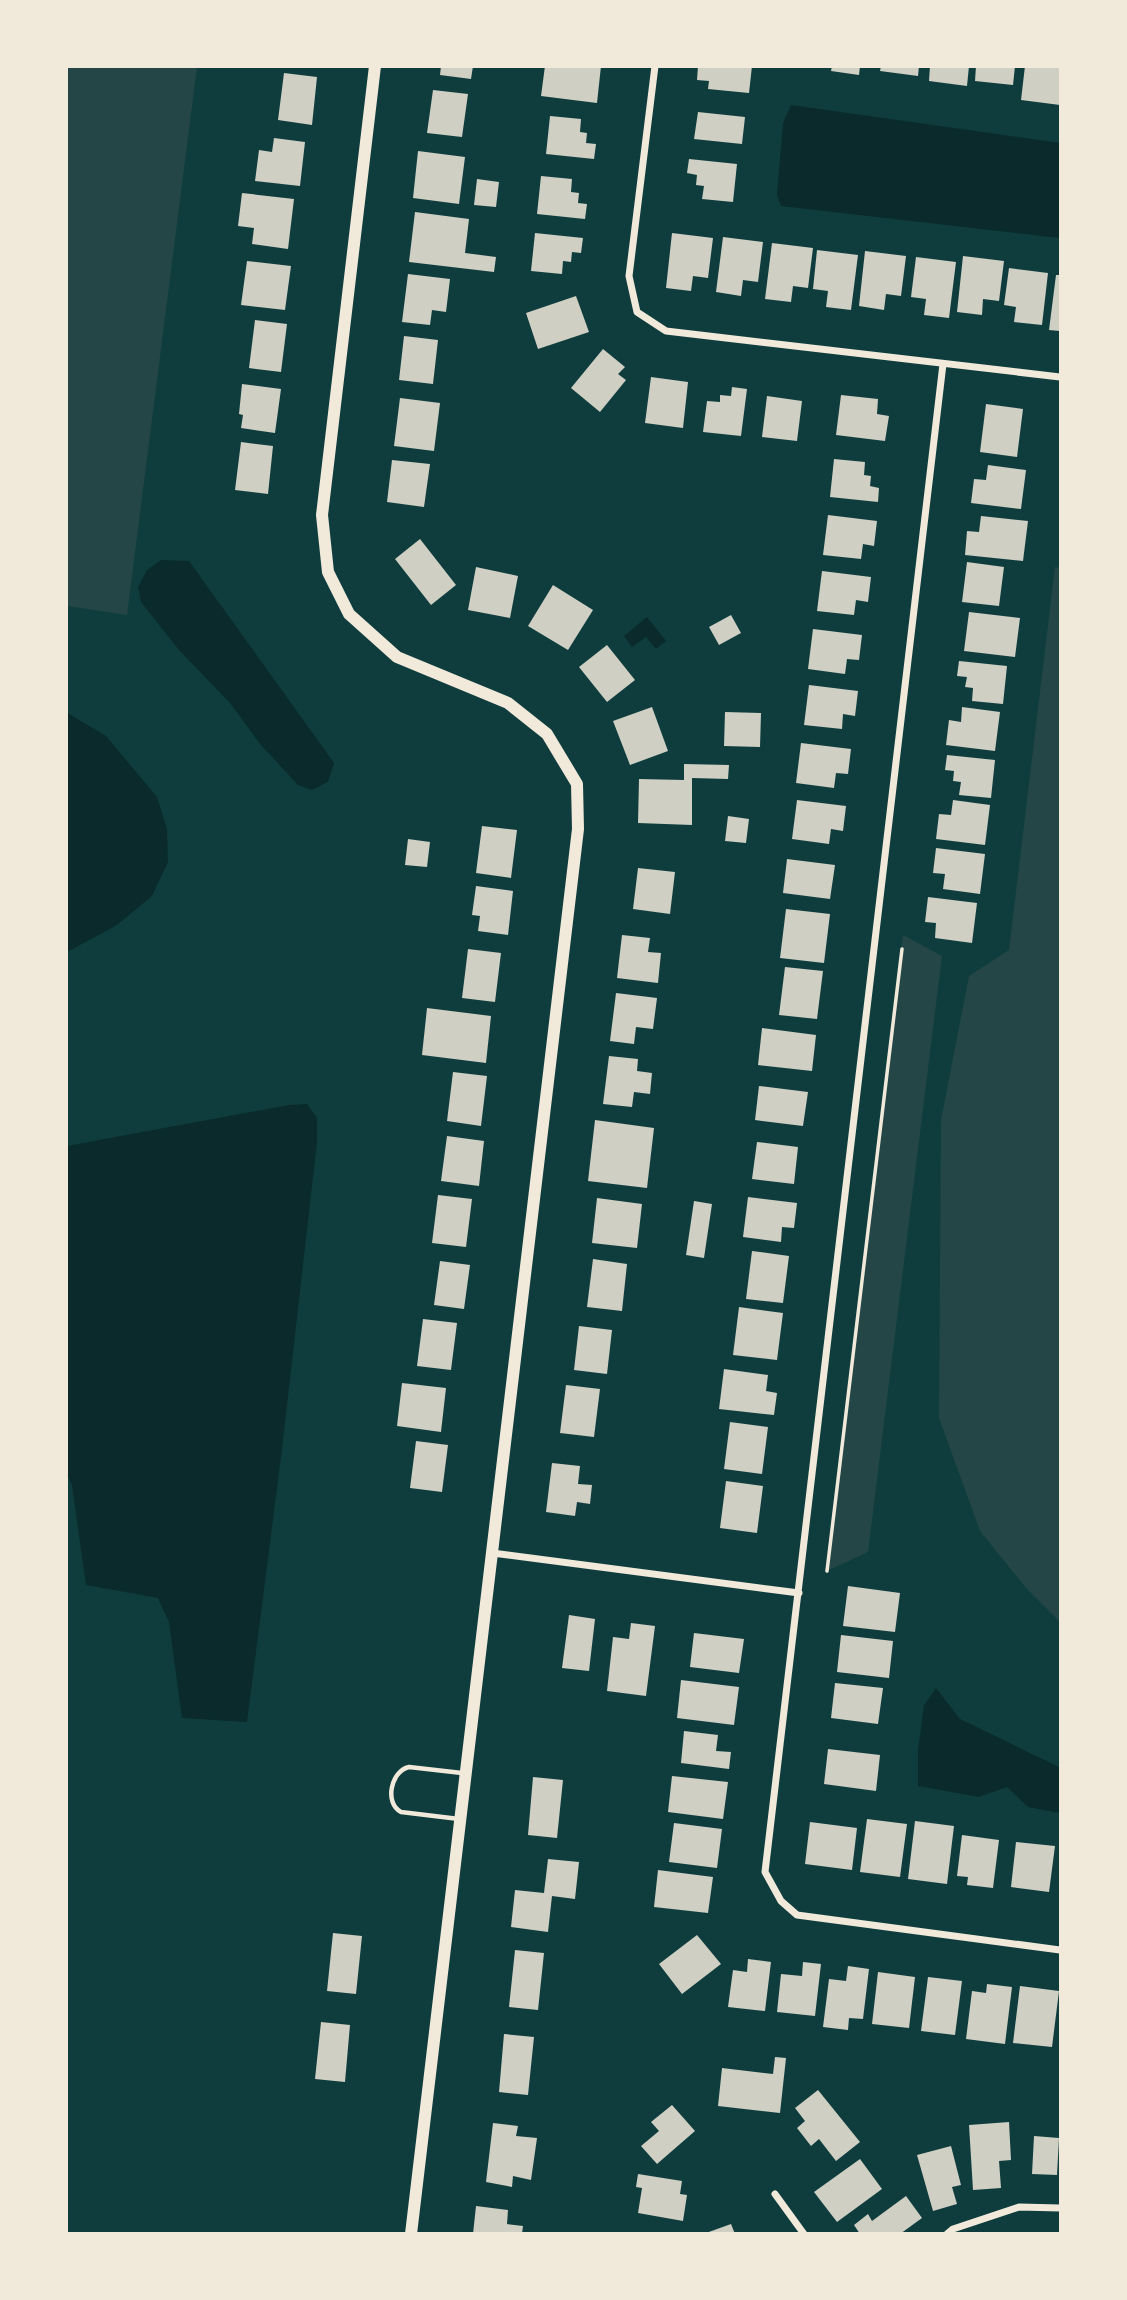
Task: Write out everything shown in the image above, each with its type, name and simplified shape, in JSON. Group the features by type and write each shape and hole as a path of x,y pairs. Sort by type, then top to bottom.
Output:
{"street":[{"path":"375,66 322,515 328,572 349,614 397,656 508,703 547,734 577,784 578,829 411,2234"},
{"path":"655,66 629,276 636,312 666,331 1060,377"},
{"path":"943,364 765,1872 781,1901 797,1914 1060,1950"},
{"path":"491,1552 799,1593"},
{"path":"775,2194 804,2234"},
{"path":"947,2234 953,2229 1019,2207 1060,2208"}],"lane":[{"path":"460,1819 401,1812 392,1802 394,1778 409,1767 465,1774"}],"path":[{"path":"827,1571 901,949"}],"shaded area":[{"path":"67,66 197,67 127,615 67,606"},
{"path":"791,105 1060,143 1060,238 781,206 777,195 783,123"},
{"path":"161,560 189,561 334,763 328,782 312,790 298,785 260,744 230,703 179,650 141,602 138,587 147,570"},
{"path":"1055,567 1060,568 1060,1622 1027,1589 980,1531 939,1418 941,1120 969,976 1009,950"},
{"path":"647,617 666,641 656,649 646,637 632,647 624,636"},
{"path":"66,712 106,736 157,797 167,829 168,862 152,896 117,925 67,952"},
{"path":"903,935 942,956 868,1552 827,1571"},
{"path":"307,1104 317,1118 317,1142 247,1722 182,1718 169,1622 158,1598 86,1585 72,1485 66,1472 67,1146 289,1105"},
{"path":"936,1688 960,1719 1059,1767 1060,1813 1028,1807 1007,1787 979,1797 918,1786 918,1750 924,1705"}],"building":[{"path":"441,66 473,66 471,79 440,75"},
{"path":"545,66 601,66 597,103 541,96"},
{"path":"698,66 752,66 749,93 708,89 709,81 697,80"},
{"path":"832,66 860,66 859,75 831,71"},
{"path":"881,66 919,66 918,76 880,71"},
{"path":"930,66 969,66 967,86 929,81"},
{"path":"976,66 1015,66 1013,85 975,81"},
{"path":"1025,66 1060,66 1060,105 1021,100"},
{"path":"284,73 317,77 312,125 278,120"},
{"path":"433,90 468,94 462,137 427,133"},
{"path":"698,112 745,117 742,144 694,139"},
{"path":"550,116 581,119 580,132 587,133 586,143 596,144 594,159 546,154"},
{"path":"274,138 305,142 300,186 255,181 259,150 272,152"},
{"path":"418,151 465,157 459,204 413,198"},
{"path":"689,159 737,164 733,202 702,199 704,186 696,185 697,175 687,173"},
{"path":"541,176 572,179 571,192 579,193 578,203 587,204 585,219 537,214"},
{"path":"477,179 499,182 496,207 474,205"},
{"path":"242,193 294,199 288,249 252,244 254,228 238,226"},
{"path":"415,212 469,219 465,253 496,257 494,272 409,262"},
{"path":"535,233 583,238 581,253 572,252 571,262 563,261 562,274 531,271"},
{"path":"672,233 713,238 708,278 693,276 691,291 666,288"},
{"path":"723,237 763,242 758,282 743,280 741,296 716,292"},
{"path":"772,243 813,248 808,288 793,286 791,302 765,299"},
{"path":"817,250 858,255 851,310 826,307 828,291 813,289"},
{"path":"865,251 906,256 901,296 886,294 884,310 859,306"},
{"path":"963,256 1004,261 999,301 983,299 982,315 957,312"},
{"path":"916,257 956,262 949,318 924,315 926,299 911,297"},
{"path":"247,261 291,266 285,310 241,305"},
{"path":"1009,268 1048,273 1042,325 1014,322 1016,307 1004,305"},
{"path":"408,274 450,279 446,312 432,310 430,325 402,322"},
{"path":"1056,275 1060,275 1060,331 1049,330"},
{"path":"576,296 589,332 538,349 526,313"},
{"path":"255,320 287,324 281,372 249,368"},
{"path":"404,336 438,340 433,384 399,380"},
{"path":"603,349 625,367 618,374 626,380 600,412 571,388"},
{"path":"651,377 688,382 683,428 645,423"},
{"path":"242,384 281,389 275,433 241,428 243,415 239,414"},
{"path":"732,387 747,389 741,436 703,432 707,401 720,402 720,395 731,396"},
{"path":"841,395 878,399 877,414 889,416 885,441 836,435"},
{"path":"767,396 802,401 797,441 762,437"},
{"path":"400,398 440,403 434,451 394,446"},
{"path":"986,404 1023,409 1017,457 980,452"},
{"path":"241,442 273,446 268,494 235,490"},
{"path":"834,459 865,462 864,475 871,476 870,486 879,488 878,502 830,497"},
{"path":"392,460 430,464 424,507 387,502"},
{"path":"988,465 1026,470 1021,509 971,503 974,479 986,480"},
{"path":"828,515 877,521 874,546 863,544 861,559 823,555"},
{"path":"981,516 1028,521 1023,561 965,555 967,531 979,532"},
{"path":"420,539 456,585 431,605 395,559"},
{"path":"967,562 1004,567 999,606 962,602"},
{"path":"476,567 518,576 510,618 468,610"},
{"path":"822,571 871,577 868,602 856,600 854,615 817,611"},
{"path":"553,585 593,610 568,650 528,626"},
{"path":"969,612 1020,618 1015,657 964,651"},
{"path":"731,615 741,633 719,645 709,627"},
{"path":"813,629 862,635 859,660 847,659 845,674 808,669"},
{"path":"607,645 635,680 607,702 579,667"},
{"path":"959,661 1007,666 1003,704 972,701 973,688 965,687 967,677 957,676"},
{"path":"809,685 858,691 855,716 843,714 842,729 804,725"},
{"path":"652,707 668,751 630,765 613,721"},
{"path":"962,707 1000,712 995,751 946,745 949,720 961,722"},
{"path":"725,712 761,713 760,747 724,746"},
{"path":"801,743 851,749 848,774 836,773 834,788 796,783"},
{"path":"947,755 995,760 991,798 959,795 961,782 953,781 954,771 945,770"},
{"path":"684,764 729,765 728,779 692,778 692,825 638,823 639,779 684,780"},
{"path":"797,800 846,806 843,831 831,829 829,844 792,839"},
{"path":"953,800 990,805 985,845 936,839 939,814 951,815"},
{"path":"728,816 749,819 746,843 725,841"},
{"path":"482,826 517,830 511,878 476,873"},
{"path":"408,839 430,842 427,867 405,865"},
{"path":"936,848 985,854 980,894 943,889 945,874 933,873"},
{"path":"787,859 835,865 830,899 783,893"},
{"path":"638,868 675,872 670,914 633,909"},
{"path":"476,886 513,891 508,935 478,931 480,916 472,915"},
{"path":"928,897 977,903 972,943 935,938 936,923 925,922"},
{"path":"786,909 830,914 824,963 780,958"},
{"path":"622,935 650,938 648,952 661,953 658,983 617,978"},
{"path":"468,949 501,953 495,1002 462,998"},
{"path":"785,967 823,971 817,1019 779,1015"},
{"path":"616,993 657,998 653,1029 636,1027 634,1044 610,1041"},
{"path":"427,1008 491,1016 486,1063 422,1055"},
{"path":"762,1028 816,1035 812,1071 758,1065"},
{"path":"609,1056 638,1059 637,1071 652,1073 650,1094 634,1092 632,1107 603,1104"},
{"path":"453,1072 487,1076 481,1126 447,1121"},
{"path":"759,1086 808,1092 803,1126 755,1120"},
{"path":"595,1120 654,1128 647,1188 588,1181"},
{"path":"447,1136 484,1141 479,1186 441,1181"},
{"path":"757,1142 798,1147 794,1184 752,1179"},
{"path":"438,1195 472,1199 466,1247 432,1243"},
{"path":"748,1197 797,1203 794,1228 782,1227 781,1242 743,1237"},
{"path":"597,1198 642,1204 637,1248 592,1243"},
{"path":"694,1201 712,1204 704,1258 686,1255"},
{"path":"752,1251 789,1256 783,1303 746,1299"},
{"path":"593,1259 627,1264 622,1311 587,1307"},
{"path":"440,1261 470,1265 464,1309 434,1305"},
{"path":"739,1307 783,1313 777,1360 733,1355"},
{"path":"423,1319 457,1323 451,1370 417,1366"},
{"path":"579,1326 612,1330 607,1374 574,1370"},
{"path":"724,1369 768,1375 766,1391 777,1393 774,1415 719,1409"},
{"path":"402,1383 446,1388 441,1432 397,1426"},
{"path":"566,1385 600,1389 594,1437 560,1433"},
{"path":"730,1422 768,1427 762,1474 724,1469"},
{"path":"416,1441 448,1445 442,1492 410,1488"},
{"path":"552,1463 580,1466 578,1484 592,1485 590,1504 577,1502 575,1516 546,1512"},
{"path":"726,1481 763,1486 757,1533 720,1528"},
{"path":"848,1586 900,1593 895,1632 843,1626"},
{"path":"569,1615 595,1619 589,1671 562,1668"},
{"path":"631,1623 655,1626 646,1696 607,1691 613,1637 629,1639"},
{"path":"694,1633 744,1639 739,1673 690,1667"},
{"path":"841,1635 893,1641 889,1678 837,1672"},
{"path":"681,1680 739,1687 734,1725 677,1718"},
{"path":"835,1683 883,1688 878,1724 831,1718"},
{"path":"684,1731 718,1735 716,1751 731,1752 729,1769 681,1763"},
{"path":"828,1749 880,1755 876,1791 824,1784"},
{"path":"672,1776 728,1782 723,1819 668,1812"},
{"path":"533,1777 563,1780 557,1838 528,1835"},
{"path":"867,1819 907,1824 900,1877 860,1872"},
{"path":"915,1821 954,1826 947,1884 908,1879"},
{"path":"810,1822 857,1828 852,1870 805,1864"},
{"path":"674,1823 722,1829 717,1868 669,1862"},
{"path":"962,1835 999,1840 993,1888 967,1885 968,1877 957,1876"},
{"path":"1016,1842 1055,1846 1049,1892 1011,1887"},
{"path":"548,1859 579,1862 575,1899 552,1896 548,1932 511,1927 515,1890 544,1893"},
{"path":"658,1870 713,1877 708,1913 654,1907"},
{"path":"333,1933 362,1936 356,1994 327,1991"},
{"path":"697,1935 721,1964 682,1994 659,1964"},
{"path":"515,1950 544,1953 538,2010 509,2007"},
{"path":"748,1959 771,1962 765,2011 728,2007 733,1970 747,1972"},
{"path":"803,1962 821,1964 815,2016 777,2012 781,1974 802,1976"},
{"path":"848,1966 869,1969 863,2019 849,2018 848,2030 823,2027 829,1979 846,1981"},
{"path":"878,1972 915,1977 909,2028 872,2024"},
{"path":"928,1977 962,1981 955,2035 921,2031"},
{"path":"987,1984 1012,1987 1005,2044 966,2039 972,1991 986,1993"},
{"path":"1020,1986 1059,1991 1052,2047 1013,2043"},
{"path":"321,2022 350,2025 345,2082 315,2079"},
{"path":"504,2034 534,2037 528,2095 499,2092"},
{"path":"775,2057 786,2058 780,2113 718,2106 722,2068 773,2074"},
{"path":"818,2090 860,2142 836,2161 819,2139 811,2146 797,2128 805,2121 795,2108"},
{"path":"672,2105 695,2131 657,2164 641,2146 659,2131 651,2122"},
{"path":"1009,2122 1011,2160 999,2161 1001,2188 973,2190 969,2125"},
{"path":"493,2123 518,2126 516,2136 537,2138 531,2180 513,2176 512,2187 486,2182"},
{"path":"1034,2136 1059,2138 1057,2175 1032,2174"},
{"path":"951,2146 961,2185 952,2187 957,2204 933,2211 917,2155"},
{"path":"860,2159 882,2189 837,2222 814,2192"},
{"path":"638,2174 682,2181 680,2194 687,2195 683,2221 638,2213 642,2188 636,2187"},
{"path":"906,2196 922,2218 900,2234 860,2234 854,2225 868,2214 872,2221"},
{"path":"476,2206 508,2210 507,2224 523,2226 522,2234 473,2234"},
{"path":"731,2224 735,2234 706,2234 706,2233"}]}
